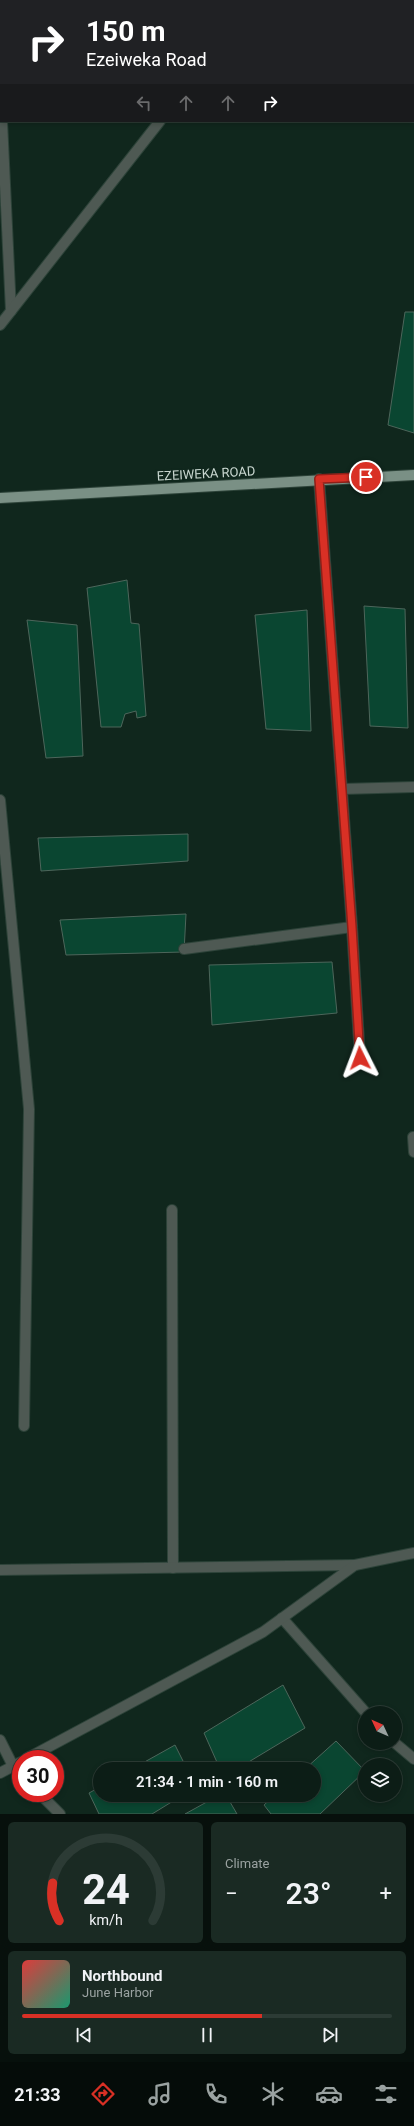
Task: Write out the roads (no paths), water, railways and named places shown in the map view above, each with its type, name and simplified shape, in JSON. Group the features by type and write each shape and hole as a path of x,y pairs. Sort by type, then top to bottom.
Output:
{"main road":[{"name":"EZEIWEKA ROAD","path":"0,498 319,479 414,475"}],"street":[{"path":"2,122 11,311"},
{"path":"0,325 159,122"},
{"path":"319,479 352,927 360,1058"},
{"path":"342,789 414,787"},
{"path":"0,800 5,895 29,1109 24,1426"},
{"path":"184,949 352,927"},
{"path":"413,1137 414,1152"},
{"path":"172,1210 173,1568"},
{"path":"0,1570 355,1565 414,1553"},
{"path":"43,1750 263,1632 355,1565"},
{"path":"282,1618 360,1706"},
{"path":"0,1740 12,1757"},
{"path":"402,1749 414,1759"},
{"path":"0,1772 12,1766"},
{"path":"48,1802 60,1814"}]}
